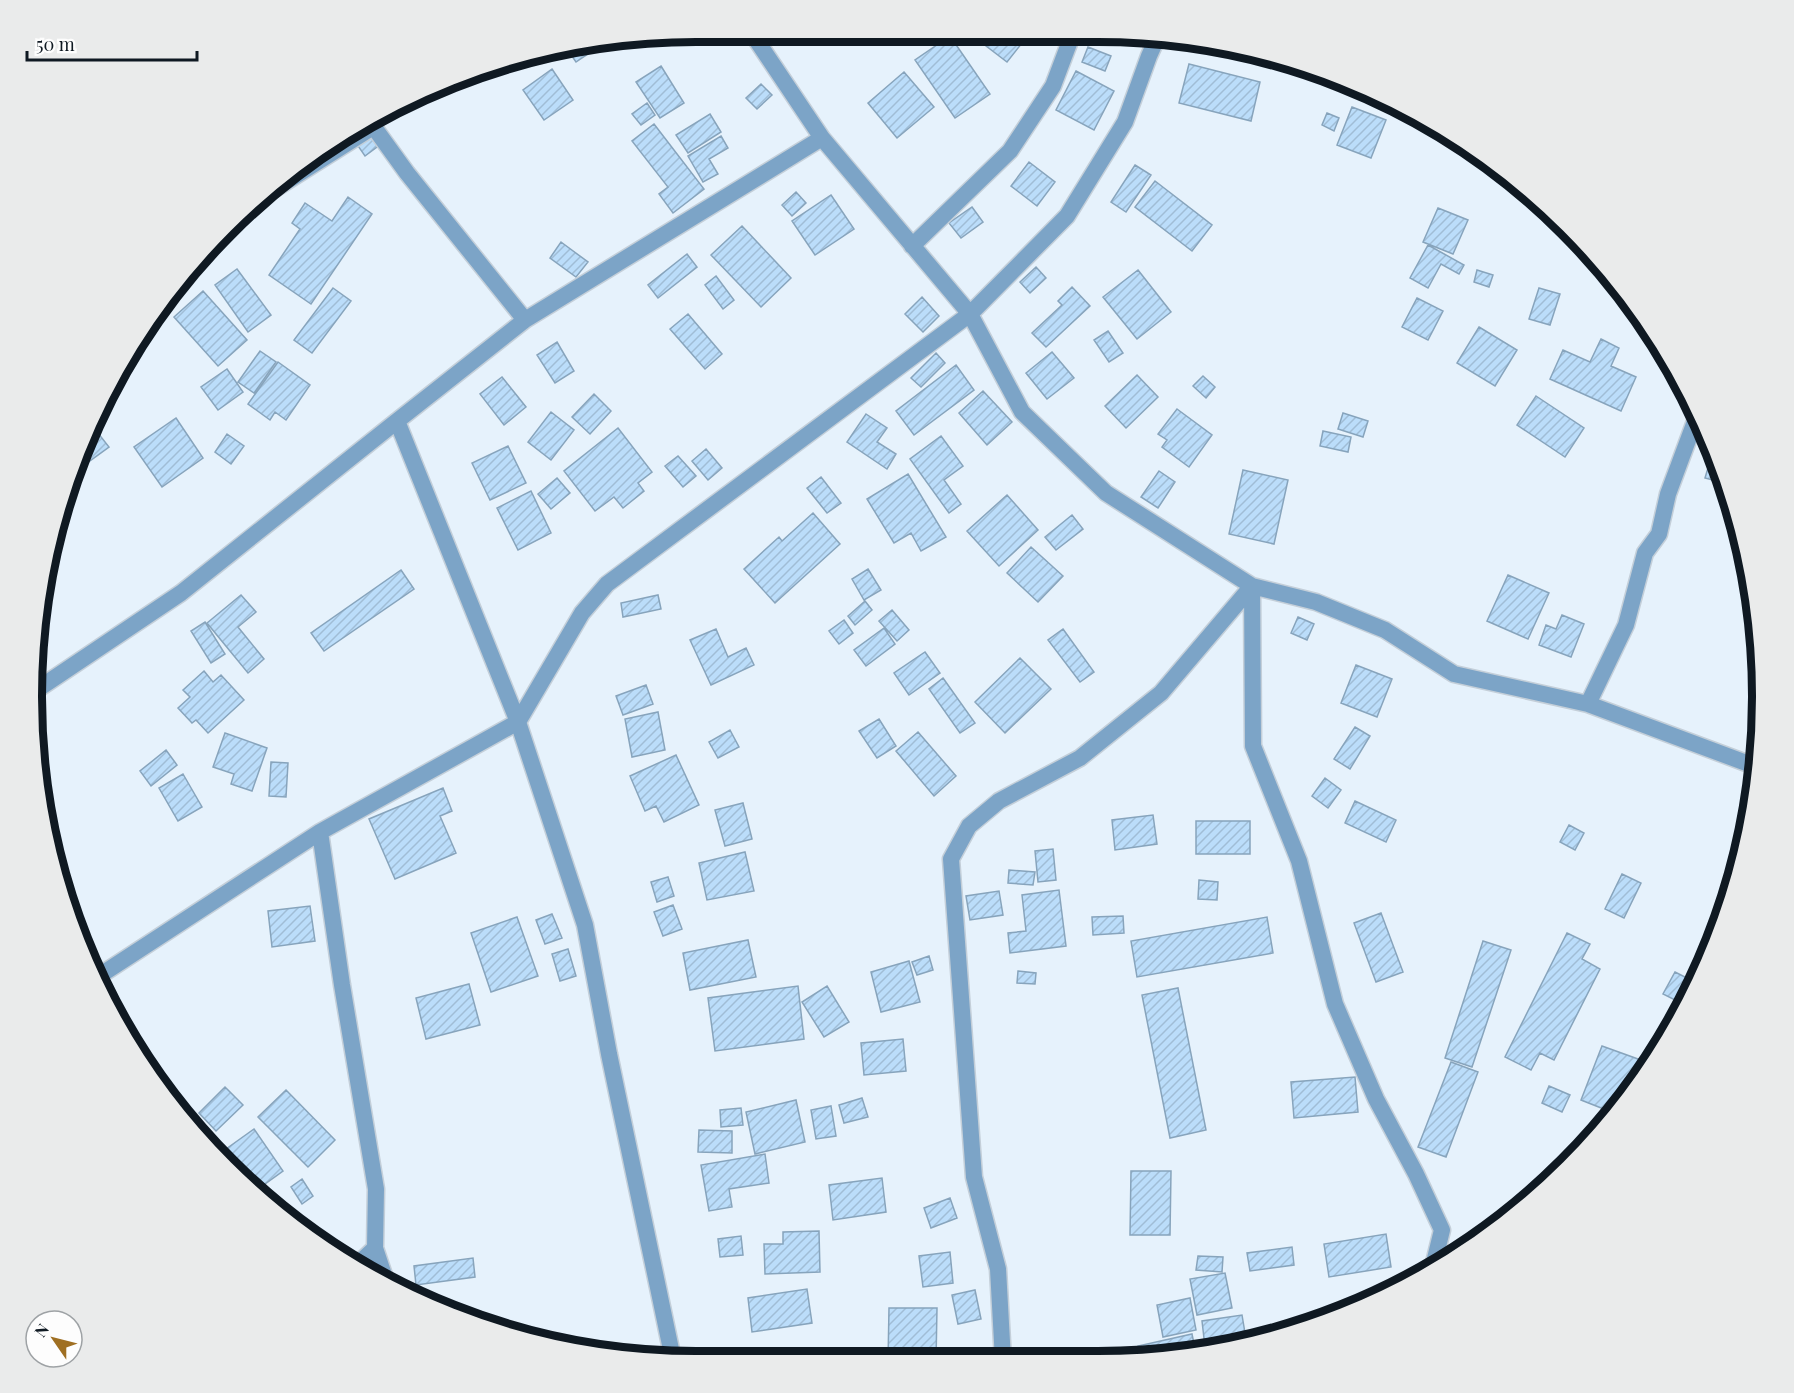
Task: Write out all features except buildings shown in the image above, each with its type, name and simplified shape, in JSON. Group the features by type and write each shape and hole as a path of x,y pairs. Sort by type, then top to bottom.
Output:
{"street":[{"path":"758,42 822,138 970,314 1022,412 1106,493 1252,586 1316,602 1385,630 1454,674 1588,704 1748,764"},
{"path":"912,246 1010,151 1053,86 1070,42"},
{"path":"103,973 321,832 518,722 582,612 607,584 970,314 1067,216 1125,122 1154,45"},
{"path":"374,127 407,173 525,320"},
{"path":"42,686 181,593 525,320 822,138"},
{"path":"397,421 518,722 585,924 609,1054 671,1350"},
{"path":"1588,704 1626,625 1646,553 1659,534 1668,494 1693,426"},
{"path":"1252,586 1253,746 1299,861 1335,1004 1376,1099 1416,1174 1442,1230 1436,1257"},
{"path":"1003,1351 998,1269 974,1177 951,860 969,826 999,801 1080,758 1161,693 1252,586"},
{"path":"321,832 342,985 376,1189 375,1248 382,1270"},
{"path":"363,1259 375,1248"}]}
